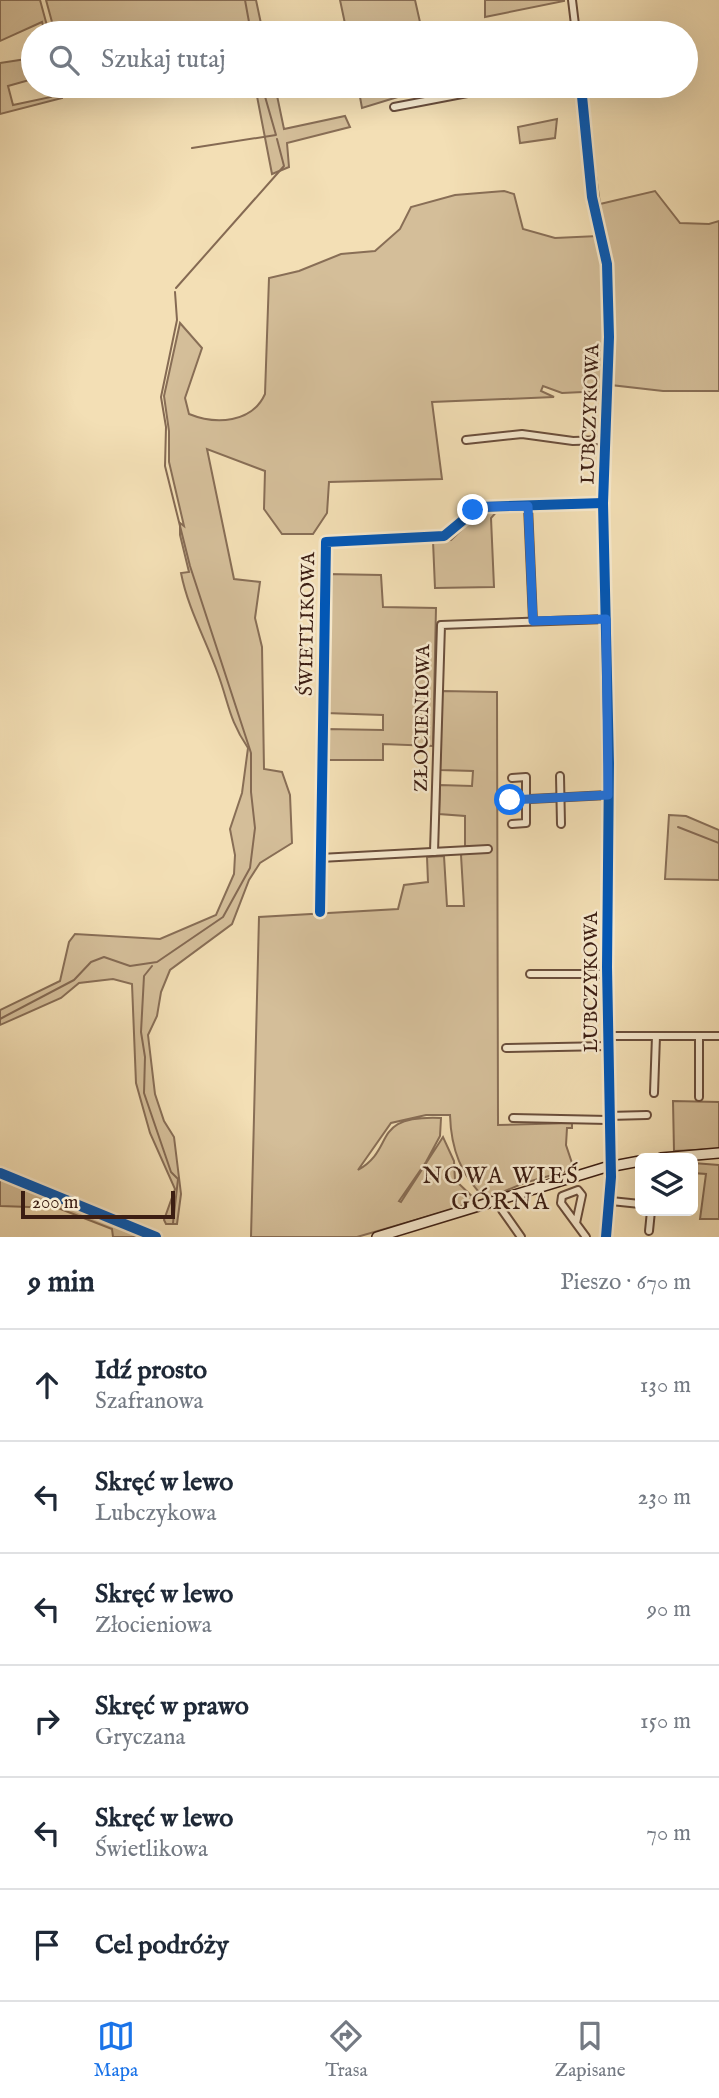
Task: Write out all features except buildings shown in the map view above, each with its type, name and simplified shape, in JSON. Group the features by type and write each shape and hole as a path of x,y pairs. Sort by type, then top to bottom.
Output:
{"street":[{"path":"572,0 575,21"},
{"path":"394,107 441,98"},
{"name":"LUBCZYKOWA","path":"582,98 592,197 607,264 610,353 603,503 611,1201 606,1237"},
{"path":"466,440 522,434 573,441 604,440"},
{"name":"ŚWIETLIKOWA","path":"320,912 324,546 331,541 442,537 479,507 603,503"},
{"path":"528,506 533,621"},
{"name":"ZŁOCIENIOWA","path":"433,852 441,625 606,619"},
{"path":"560,776 561,824"},
{"path":"512,778 526,777 527,800 526,823 512,824"},
{"path":"510,800 608,795"},
{"path":"320,858 488,849"},
{"name":"LUBCZYKOWA","path":"530,974 607,974"},
{"path":"608,1036 719,1036"},
{"path":"654,1093 656,1036"},
{"path":"699,1036 699,1097"},
{"name":"LUBCZYKOWA","path":"506,1048 608,1046"},
{"path":"513,1118 608,1118 647,1115"},
{"path":"698,1155 719,1153"},
{"path":"377,1237 610,1166 635,1162"},
{"path":"0,1173 156,1237"},
{"path":"576,1223 582,1195 578,1190 561,1199 576,1223 586,1237"},
{"path":"498,1199 502,1210 521,1237"},
{"path":"611,1201 635,1203"},
{"path":"649,1231 650,1216"}],"shaded area":[{"path":"0,0 40,0 46,21 21,21 21,32 0,41"},
{"path":"46,0 256,0 260,21 52,21"},
{"path":"340,0 415,0 420,21 344,21"},
{"path":"485,0 564,0 564,1 485,17"},
{"path":"21,60 21,82 8,86 13,105 46,98 62,98 0,114 0,63"},
{"path":"257,98 278,98 284,129 345,116 350,127 287,143 289,167 272,174"},
{"path":"360,98 394,98 362,108"},
{"path":"557,119 555,138 520,143 518,127"},
{"path":"594,162 600,204 655,191 680,223 709,224 719,221 719,391 663,391 611,385 610,258 596,211 592,165"},
{"path":"504,191 514,194 523,229 555,238 598,236 606,293 604,391 562,393 543,386 541,391 554,397 432,402 442,479 329,482 327,513 313,534 282,534 264,509 265,471 207,449 234,579 260,582 255,618 262,647 264,769 282,772 290,795 292,843 260,863 249,880 232,924 170,970 161,992 157,1016 148,1035 155,1094 164,1121 174,1137 181,1194 177,1224 166,1224 164,1220 175,1189 150,1133 136,1083 132,984 113,979 79,983 61,998 0,1025 0,1010 60,981 69,942 75,934 160,939 216,915 234,874 235,855 230,829 242,793 248,748 233,720 181,573 189,572 180,535 180,523 184,526 169,462 169,431 164,396 180,323 202,348 185,398 189,414 210,420 242,416 259,404 265,394 269,278 299,271 341,254 375,251 400,229 411,207 455,195"},
{"path":"498,510 491,518 494,587 435,588 433,541 451,540 481,511"},
{"path":"327,574 381,575 383,607 436,608 433,746 383,744 383,760 325,760 326,729 383,730 383,715 326,713"},
{"path":"442,691 497,692 498,1125 572,1123 572,1128 567,1128 566,1145 574,1169 524,1183 486,1199 470,1181 459,1161 450,1115 426,1115 391,1123 358,1170 370,1161 393,1127 418,1118 441,1118 440,1136 399,1201 401,1202 443,1137 454,1161 455,1180 478,1202 357,1237 251,1237 259,917 398,909 404,885 428,882 427,857 444,856 447,906 464,906 461,855 475,847 465,846 465,816 439,814 440,785 472,786 473,771 440,770"},
{"path":"669,815 686,816 719,830 719,880 665,879"},
{"path":"673,1101 719,1102 719,1149 674,1151"},
{"path":"698,1163 719,1165 719,1219 700,1219 706,1174 698,1173"},
{"path":"0,1176 33,1193 147,1237 113,1237 112,1229 58,1208 0,1206"}],"waterway":[{"path":"245,0 249,21"},
{"path":"192,148 276,135 265,98"},
{"path":"176,288 284,166 277,139"},
{"path":"0,1019 74,980 91,962 104,957 130,966 157,962 223,917 250,868 255,828 251,753 190,566 165,466 166,427 161,397 177,320 175,292"},
{"path":"678,827 719,843"},
{"path":"152,966 144,976 141,1032 145,1057 144,1093 171,1172 178,1179 173,1223"}],"cycle path":[{"path":"582,98 592,197 607,264 609,337 603,503 609,763 607,967 611,1177 606,1237"},
{"path":"320,912 326,542 444,536 479,507 603,503"},
{"path":"0,1173 156,1237"}],"district":[{"name":"NOWA WIEŚ GÓRNA","path":"501,1188"}],"route":[{"path":"473,510 479,507 528,506 533,621 606,619 608,795 510,800"}]}
